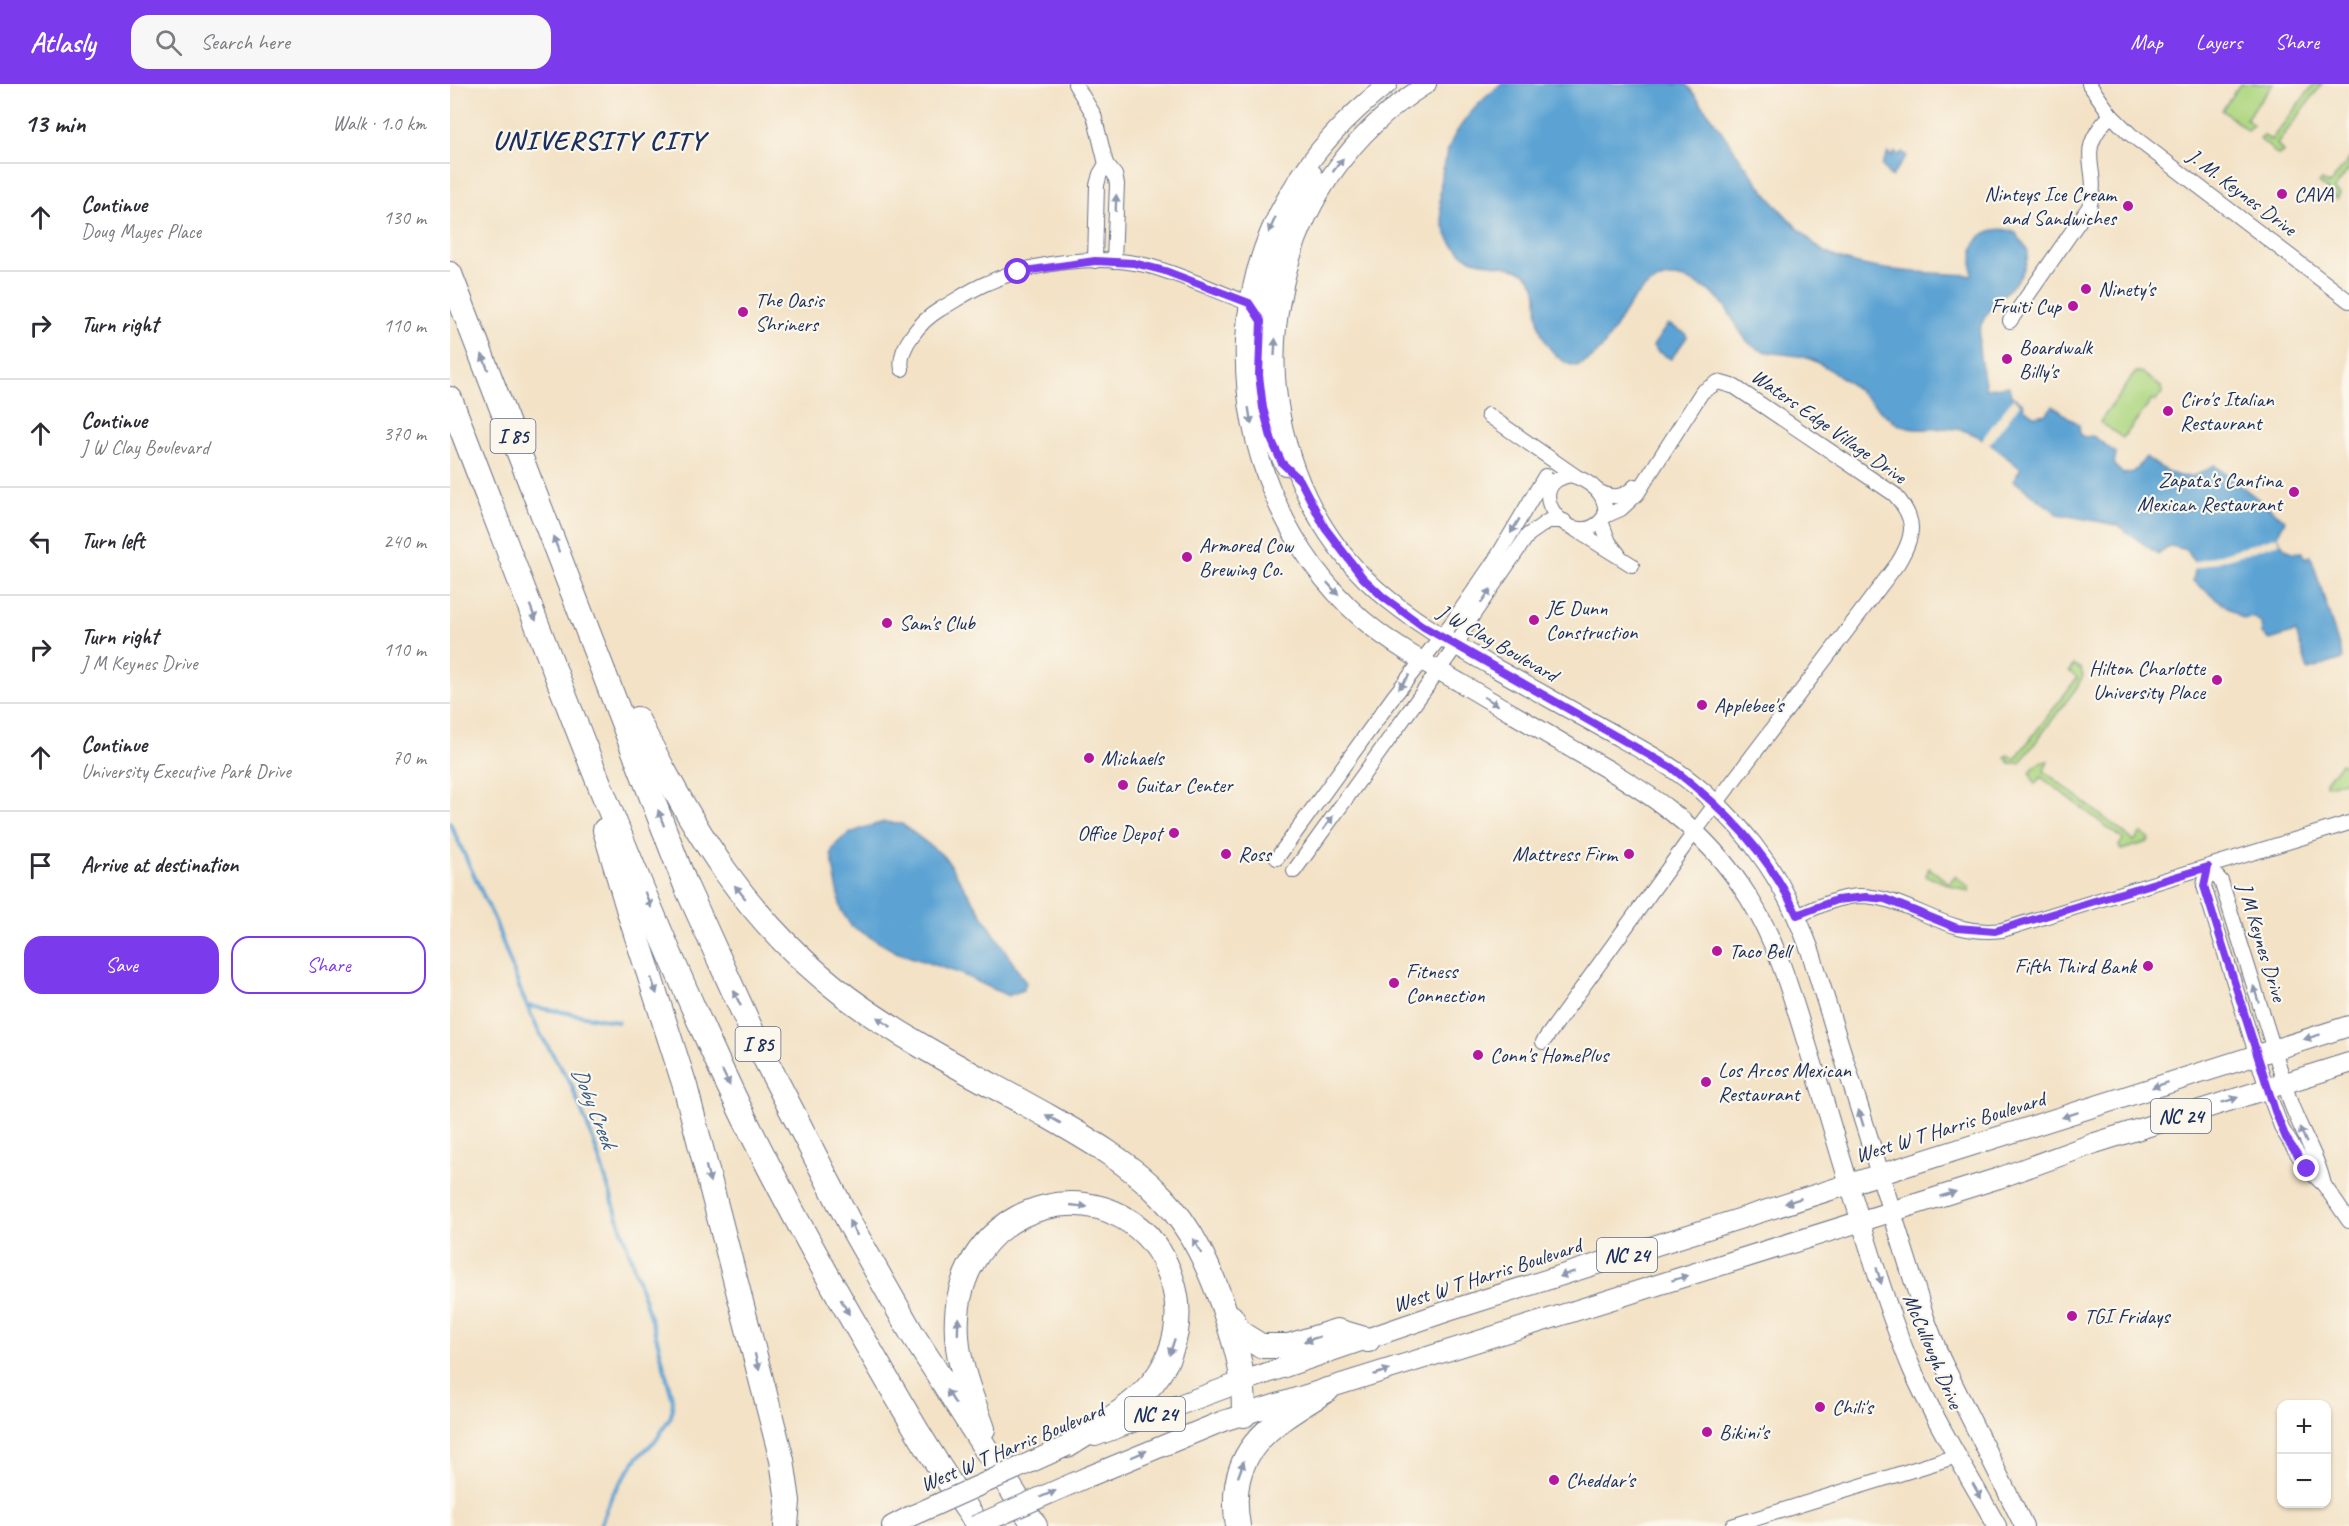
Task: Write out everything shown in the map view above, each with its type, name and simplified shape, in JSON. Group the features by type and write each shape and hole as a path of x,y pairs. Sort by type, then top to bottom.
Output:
{"highway":[{"name":"I 85","path":"450,274 686,886 759,1047 851,1226 905,1322 1035,1526"},
{"name":"I 85","path":"450,399 667,948 711,1047 769,1166 854,1322 975,1523"},
{"path":"577,599 683,807 730,880 755,912 813,968 886,1024 1083,1137 1139,1176 1163,1198 1196,1243 1210,1269 1241,1359 1244,1381 1244,1415"},
{"path":"571,709 630,915 686,1086 782,1460 788,1501 786,1526"},
{"path":"995,1463 964,1373 958,1346 958,1321 964,1283 970,1266 991,1236 1022,1214 1054,1205 1088,1206 1130,1223 1151,1242 1162,1256 1170,1272 1177,1305 1174,1340 1158,1375 1131,1403 1067,1446"},
{"path":"1220,1300 1240,1333 1261,1346 1289,1346 1337,1331 1368,1340"},
{"path":"1238,1526 1236,1487 1239,1471 1254,1442 1279,1419 1327,1390"}],"main road":[{"name":"West W T Harris Boulevard","path":"901,1522 1067,1446 1244,1381 1849,1183 2349,1026"},
{"name":"NC 24","path":"975,1523 1244,1415 1892,1212 2349,1063"}],"street":[{"path":"1075,84 1094,115 1106,164 1115,175 1117,184 1114,261"},
{"path":"1388,84 1329,136 1306,165 1278,213 1262,252 1249,303 1245,356 1250,412 1256,447 1282,516 1312,562 1344,601 1381,633 1421,660 1626,780 1666,806 1696,830 1747,893 1780,960 1849,1183"},
{"name":"J W Clay Boulevard","path":"1427,84 1376,122 1348,153 1327,181 1298,237 1284,282 1278,314 1275,352 1278,398 1287,445 1300,480 1325,528 1363,578 1409,618 1642,749 1672,768 1741,828 1765,859 1797,915 1892,1212"},
{"name":"J. M. Keynes Drive","path":"2089,84 2112,115 2137,139 2349,301"},
{"path":"2010,321 2027,300 2046,266 2090,207 2092,194 2090,145 2098,129 2112,115"},
{"path":"1278,314 1268,303 1268,288 1286,229 1326,149 1329,136"},
{"path":"1095,261 1097,185 1106,164"},
{"path":"902,369 904,352 922,323 932,314 986,283 1018,272 1095,261 1114,261 1151,267 1278,314"},
{"path":"1249,303 1261,321 1259,375 1269,429 1282,463 1300,480"},
{"name":"Waters Edge Village Drive","path":"1598,491 1611,497 1625,495 1644,479 1702,392 1718,382 1727,383 1894,494 1905,506 1911,520 1911,535 1898,563 1716,804"},
{"path":"1620,557 1613,556 1550,509 1543,466 1534,456 1485,418 1598,491 1605,501 1603,519 1609,542 1620,557 1632,565"},
{"path":"1547,494 1557,479 1571,475 1577,477"},
{"path":"1294,870 1438,670 1449,642 1545,476"},
{"name":"Waters Edge Village Drive","path":"1603,519 1613,515 1630,501 1642,487 1644,479"},
{"path":"1277,858 1421,660 1449,642 1473,615 1528,535 1548,521 1587,530 1603,519"},
{"path":"1543,1042 1716,804"},
{"path":"1797,915 1836,900 1866,897 1885,899 1957,928 1995,931 2349,824"},
{"name":"J M Keynes Drive","path":"2208,867 2221,881 2265,1052"},
{"name":"J M Keynes Drive","path":"2208,867 2204,886 2276,1086"},
{"path":"2265,1052 2276,1086 2286,1138 2307,1169 2324,1185 2349,1221"},
{"name":"McCullough Drive","path":"1849,1183 1860,1221 1913,1371 1957,1456 1997,1526"},
{"name":"McCullough Drive","path":"1892,1212 1925,1318 1941,1359 2024,1526"},
{"path":"1732,1526 1957,1456"}],"green space":[{"path":"2240,84 2273,84 2246,119 2253,125 2247,130 2222,110"},
{"path":"2314,84 2322,84 2277,144 2283,152 2278,155 2260,139 2264,136 2271,140"},
{"path":"2349,159 2349,169 2334,189 2340,194 2337,199 2319,183 2322,181 2329,185"},
{"path":"2141,372 2161,387 2162,393 2155,402 2152,400 2123,438 2100,422 2135,373"},
{"path":"2074,665 2081,669 2083,676 2077,687 2020,763 2010,763 2005,757 2009,755 2015,759 2077,678 2069,671"},
{"path":"2048,761 2044,771 2134,841 2141,833 2149,839 2148,842 2121,850 2119,846 2123,839 2041,777 2035,784 2030,773 2038,764"},
{"path":"2341,763 2349,767 2349,780 2326,785 2326,781"},
{"path":"1929,868 1949,883 1955,876 1969,887 1969,892 1926,876"}],"water":[{"path":"1502,84 1686,84 1785,216 1823,251 1857,264 1916,272 1972,275 1973,250 1980,238 1990,231 2003,229 2016,233 2028,251 2026,263 2022,273 1984,318 1980,329 1979,351 1986,389 2009,386 2011,396 2023,403 2024,408 2035,416 2046,414 2053,406 2079,425 2080,434 2084,437 2093,436 2116,453 2114,465 2123,474 2134,472 2146,457 2163,469 2179,476 2195,475 2214,465 2285,520 2278,534 2286,549 2302,552 2305,558 2311,556 2343,659 2308,670 2296,632 2270,640 2262,634 2261,623 2254,617 2243,619 2193,581 2196,565 2187,550 2171,546 2158,554 2117,525 2058,514 2013,480 2021,469 1983,439 1956,429 1905,427 1890,418 1847,381 1818,363 1803,357 1771,353 1755,348 1745,339 1719,299 1688,280 1664,278 1648,285 1636,296 1610,337 1590,360 1576,366 1562,360 1550,349 1539,327 1537,294 1531,279 1519,270 1467,257 1455,247 1447,234 1442,218 1441,184 1447,151 1453,138 1475,108"},
{"path":"1888,152 1892,156 1895,152 1899,155 1902,152 1907,156 1891,177 1882,166"},
{"path":"1668,324 1685,333 1687,337 1671,359 1658,352 1653,346"},
{"path":"884,822 902,824 945,857 1026,983 1023,990 1008,996 961,974 896,952 851,926 841,910 831,853 840,840 846,836"}],"pier":[{"path":"2013,398 2020,404 1987,447 1980,442"},
{"path":"2278,536 2280,543 2194,569 2192,563"}],"waterway":[{"name":"Doby Creek","path":"450,823 495,921 522,995 539,1032 571,1084 593,1140 657,1339 673,1402 671,1416 657,1439 637,1458 612,1495 600,1526"},
{"path":"529,1006 618,1022"}],"place":[{"name":"CAVA","path":"2282,194"},
{"name":"Ninteys Ice Cream and Sandwiches","path":"2128,206"},
{"name":"Ninety's","path":"2086,289"},
{"name":"Fruiti Cup","path":"2073,306"},
{"name":"The Oasis Shriners","path":"743,312"},
{"name":"Boardwalk Billy's","path":"2007,359"},
{"name":"Ciro's Italian Restaurant","path":"2168,411"},
{"name":"Zapata's Cantina Mexican Restaurant","path":"2294,492"},
{"name":"Armored Cow Brewing Co.","path":"1187,557"},
{"name":"JE Dunn Construction","path":"1534,620"},
{"name":"Sam's Club","path":"887,623"},
{"name":"Hilton Charlotte University Place","path":"2217,680"},
{"name":"Applebee's","path":"1702,705"},
{"name":"Michaels","path":"1089,758"},
{"name":"Guitar Center","path":"1123,785"},
{"name":"Office Depot","path":"1174,833"},
{"name":"Ross","path":"1226,854"},
{"name":"Mattress Firm","path":"1629,854"},
{"name":"Taco Bell","path":"1717,951"},
{"name":"Fifth Third Bank","path":"2148,966"},
{"name":"Fitness Connection","path":"1394,983"},
{"name":"Conn's HomePlus","path":"1478,1055"},
{"name":"Los Arcos Mexican Restaurant","path":"1706,1082"},
{"name":"TGI Fridays","path":"2072,1316"},
{"name":"Chili's","path":"1820,1407"},
{"name":"Bikini's","path":"1707,1432"},
{"name":"Cheddar's","path":"1554,1480"}],"district":[{"name":"UNIVERSITY CITY","path":"599,140"}],"route":[{"path":"1018,272 1095,261 1134,263 1165,271 1249,303 1258,313 1262,326 1259,375 1263,408 1272,441 1282,463 1300,480 1325,528 1343,555 1363,578 1409,618 1642,749 1702,791 1741,828 1765,859 1797,915 1843,898 1875,897 1885,899 1946,925 1972,931 1995,931 2208,867 2204,877 2204,886 2267,1089 2282,1129 2307,1169"}]}
